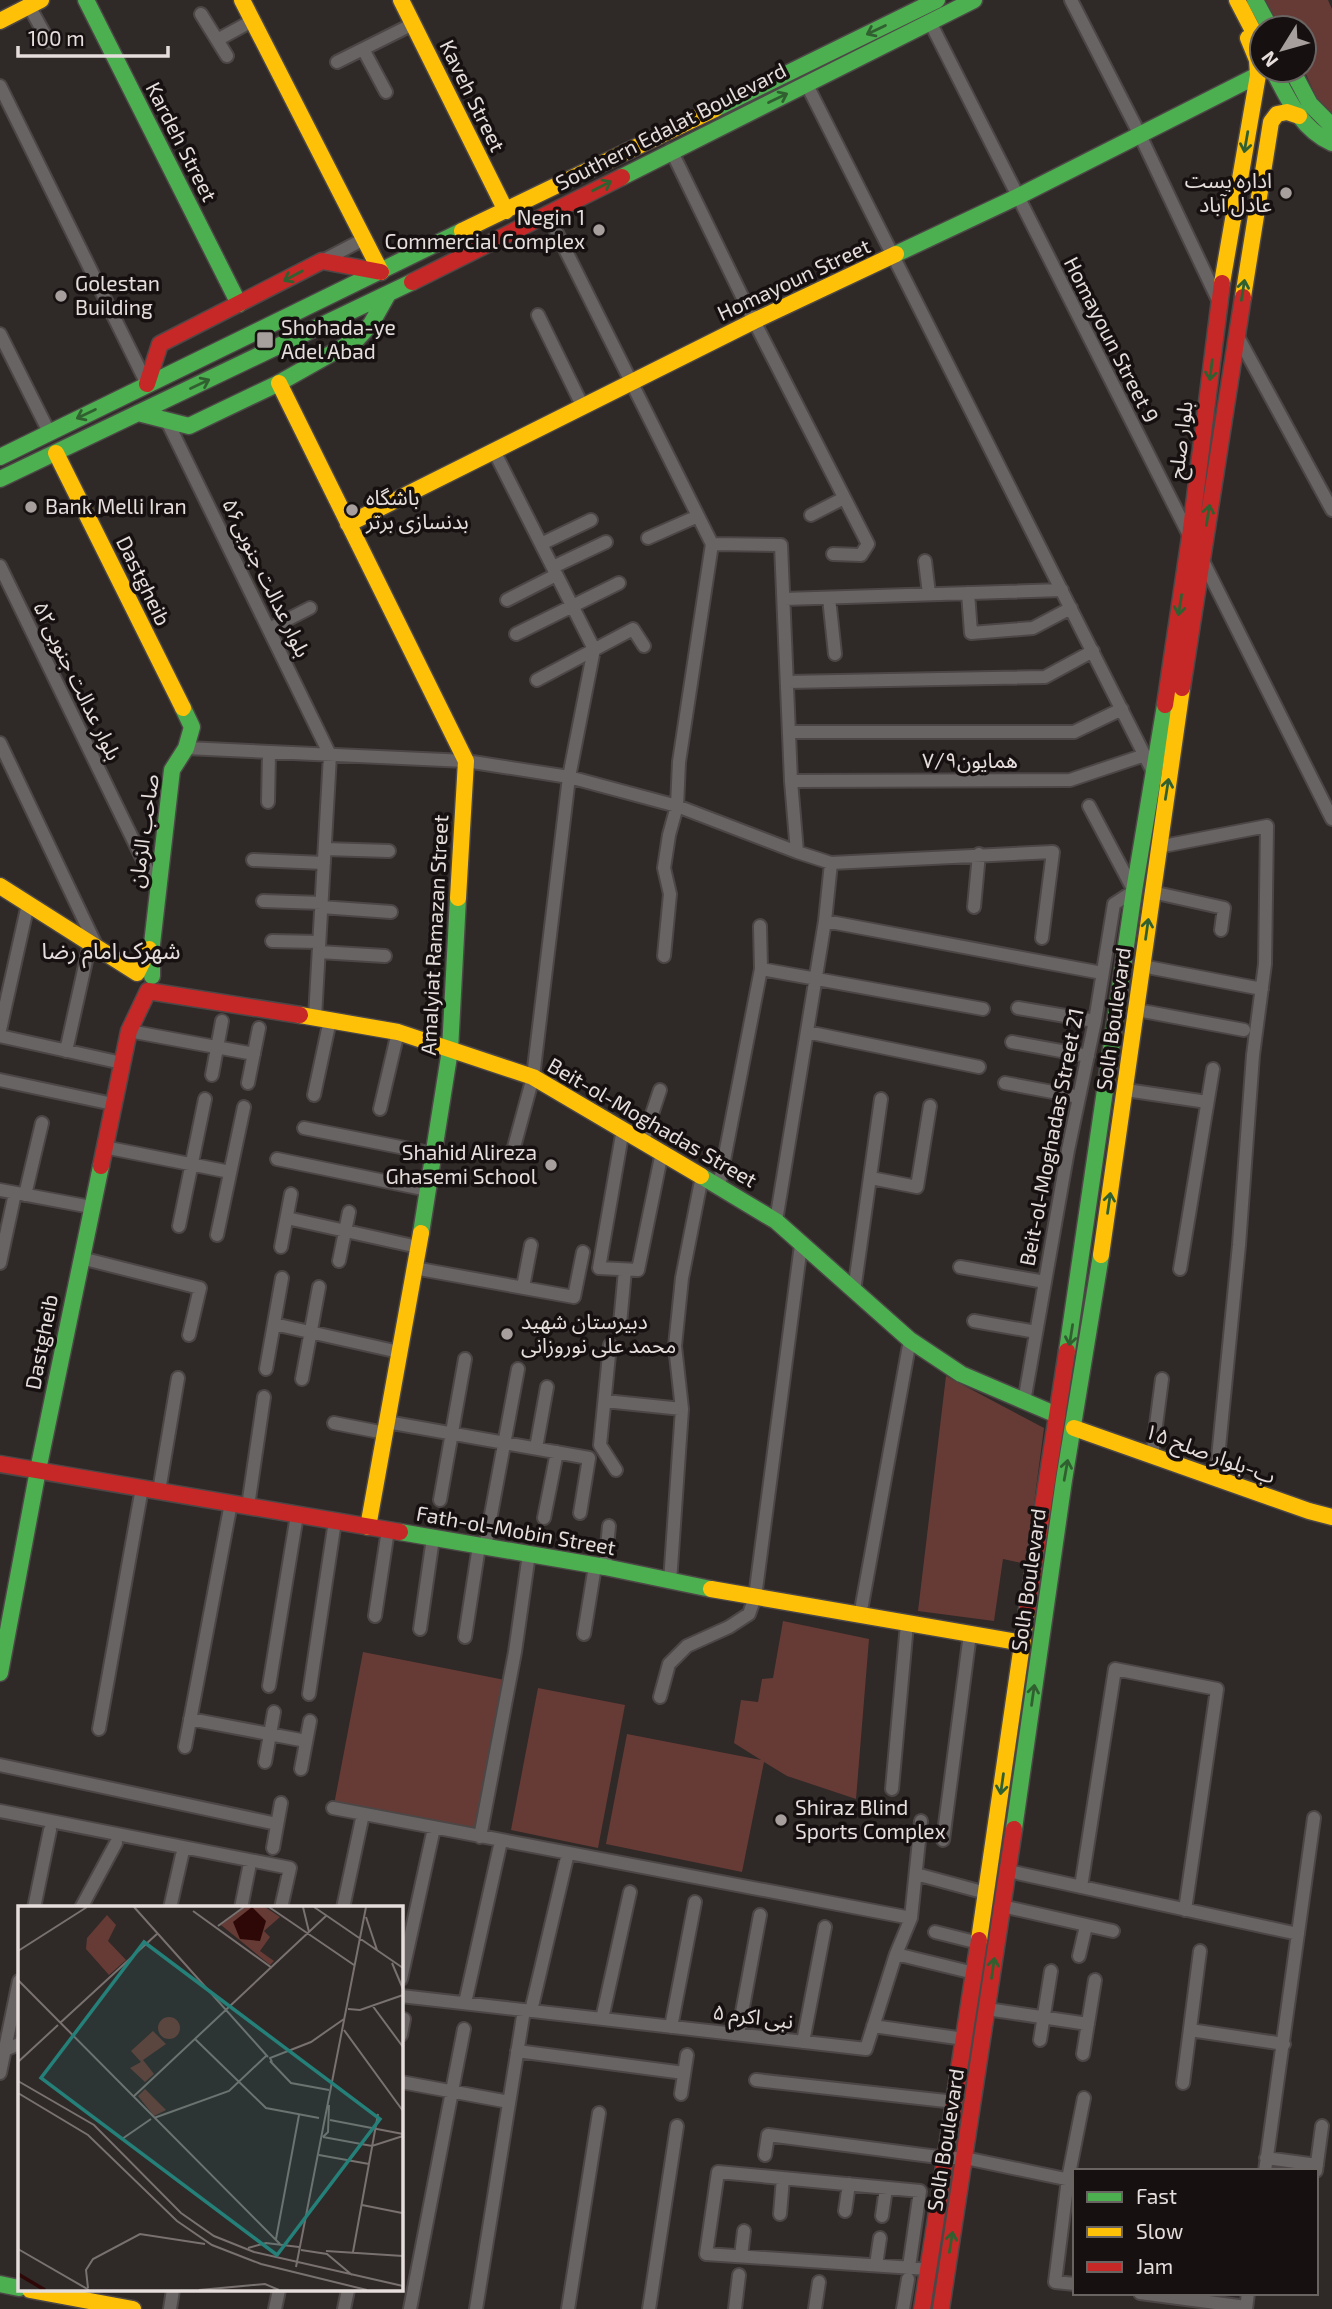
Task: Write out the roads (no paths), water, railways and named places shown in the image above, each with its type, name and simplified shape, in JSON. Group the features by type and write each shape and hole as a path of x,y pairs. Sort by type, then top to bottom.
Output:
{"main road":[{"name":"Kardeh Street","path":"86,0 239,304"},
{"path":"242,0 381,271"},
{"name":"Kaveh Street","path":"401,0 506,211"},
{"name":"Southern Edalat Boulevard","path":"0,479 388,294 671,150 713,120 937,0"},
{"name":"Southern Edalat Boulevard","path":"0,457 506,211 713,120 807,83 974,0"},
{"name":"بلوار صلح","path":"1231,0 1248,37"},
{"path":"1237,0 1248,21"},
{"path":"0,21 35,3"},
{"name":"Homayoun Street","path":"348,524 754,321 1017,197 1248,81"},
{"name":"بلوار صلح","path":"1134,891 1155,774 1191,537 1219,302 1237,200 1262,84"},
{"path":"1274,84 1310,129 1332,143"},
{"path":"1299,84 1310,104 1332,126"},
{"name":"بلوار صلح","path":"1152,891 1271,122 1277,114 1287,112 1299,116"},
{"path":"1237,200 1257,205"},
{"path":"147,384 160,344 322,261 381,271"},
{"path":"138,413 189,426 279,383 357,339 371,324 388,294"},
{"name":"Amalyiat Ramazan Street","path":"279,383 466,761 450,1050 435,1154 368,1527"},
{"name":"Dastgheib","path":"56,453 192,727"},
{"name":"صاحب الزمان","path":"152,944 172,770 186,748 192,727"},
{"path":"0,886 93,945 143,982"},
{"name":"Solh Boulevard","path":"922,2309 979,1943 1046,1475 1081,1268 1134,891"},
{"name":"Solh Boulevard","path":"941,2309 1064,1480 1126,1090 1152,891"},
{"name":"Dastgheib","path":"0,1673 91,1207 122,1063 152,944"},
{"name":"Beit-ol-Moghadas Street","path":"143,982 169,994 398,1032 533,1077 776,1221 911,1340 961,1374 1057,1415"},
{"path":"1081,1268 1099,1270"},
{"name":"۱۵ ب-بلوار صلح","path":"1074,1428 1332,1517"},
{"name":"Fath-ol-Mobin Street","path":"0,1464 600,1566 670,1582 1023,1643"},
{"path":"1010,1730 1028,1733"},
{"path":"0,2284 18,2288"},
{"path":"45,2292 106,2306 134,2309"}],"street":[{"path":"1071,0 1140,135 1219,302"},
{"path":"35,3 49,42"},
{"path":"201,14 226,56"},
{"path":"217,40 253,21"},
{"name":"Homayoun Street 9","path":"930,22 1191,537"},
{"path":"337,62 413,24"},
{"path":"363,49 386,92"},
{"path":"807,83 1155,774"},
{"path":"0,86 147,384"},
{"path":"671,150 867,544 862,555 833,554"},
{"path":"547,213 712,544 679,762 677,806 664,868 670,894 664,956"},
{"path":"322,261 364,239"},
{"path":"538,315 583,407"},
{"path":"0,334 49,432"},
{"path":"1236,335 1332,510"},
{"path":"134,357 160,344"},
{"name":"بلوار عدالت جنوبی۵۶","path":"166,419 330,755"},
{"path":"494,451 594,649 569,777 533,1077 513,1152"},
{"path":"811,515 844,498"},
{"path":"648,538 698,516"},
{"path":"541,544 592,520"},
{"path":"507,600 606,542"},
{"path":"712,544 781,545 791,781 797,852"},
{"path":"1202,559 1332,819"},
{"path":"925,561 929,594"},
{"name":"بلوار عدالت جنوبی۵۲","path":"0,566 157,889"},
{"path":"516,634 619,583"},
{"path":"784,599 1062,590"},
{"path":"968,593 971,633 1033,628 1071,608"},
{"path":"829,598 835,654"},
{"path":"270,629 310,608"},
{"path":"537,680 633,629 644,646"},
{"path":"787,682 1045,677 1093,651"},
{"path":"789,732 1074,732 1122,709"},
{"path":"0,743 5,768 93,945 66,1051"},
{"path":"186,748 466,761 569,777 677,806 831,863 1052,852 1042,938"},
{"path":"268,802 269,752"},
{"path":"314,1095 323,1018 319,947 330,755"},
{"name":"همایون۷/۹","path":"791,781 1070,780 1145,755"},
{"path":"1088,806 1134,891"},
{"path":"1158,847 1267,825 1266,937 1262,989 1253,1055 1216,1478"},
{"path":"325,849 389,851"},
{"path":"974,907 979,854"},
{"path":"253,860 324,863"},
{"path":"776,1221 825,921 831,863"},
{"name":"Beit-ol-Moghadas Street 21","path":"1024,1402 1114,904 1134,891"},
{"path":"1152,891 1224,908 1221,930"},
{"path":"263,901 391,912"},
{"path":"0,1030 28,904"},
{"path":"825,921 1102,973"},
{"path":"719,1186 761,969 760,926"},
{"path":"272,941 385,956"},
{"path":"1142,966 1262,989"},
{"path":"761,969 983,1009"},
{"path":"1017,1007 1094,1021"},
{"path":"1137,1010 1244,1030"},
{"path":"212,1075 222,1021"},
{"path":"131,1026 254,1054"},
{"path":"248,1083 259,1028"},
{"path":"380,1109 398,1032"},
{"path":"807,1032 979,1067"},
{"path":"0,1037 122,1063"},
{"path":"1012,1042 1088,1056"},
{"path":"1180,1269 1213,1069"},
{"path":"0,1080 113,1104"},
{"path":"1005,1083 1079,1097"},
{"path":"643,1141 660,1090"},
{"path":"1126,1090 1208,1102"},
{"path":"179,1227 205,1099"},
{"path":"854,1291 881,1099"},
{"path":"871,1178 917,1187 930,1106"},
{"path":"217,1235 244,1107"},
{"path":"0,1263 42,1123"},
{"path":"304,1128 435,1154"},
{"path":"623,1129 599,1268 638,1270 662,1152"},
{"path":"104,1147 230,1172"},
{"path":"277,1158 428,1190"},
{"path":"670,1582 682,1409 675,1346 682,1278 702,1176"},
{"path":"0,1190 91,1207"},
{"path":"281,1247 291,1194"},
{"path":"339,1261 349,1212"},
{"path":"286,1218 418,1247"},
{"path":"523,1287 531,1245"},
{"path":"660,1697 669,1664 687,1646 729,1627 749,1614 755,1597 801,1245"},
{"path":"414,1268 574,1297 583,1252"},
{"path":"81,1258 200,1288 189,1335"},
{"path":"960,1267 1045,1282"},
{"path":"620,1324 625,1269"},
{"path":"266,1369 282,1278"},
{"path":"302,1379 319,1287"},
{"path":"974,1321 1036,1332"},
{"path":"274,1324 399,1352"},
{"path":"860,1616 911,1340"},
{"path":"610,1345 600,1445 616,1469"},
{"path":"440,1500 465,1359"},
{"path":"465,1637 518,1369"},
{"path":"159,1491 178,1378"},
{"path":"1152,1455 1162,1379"},
{"path":"536,1448 547,1387"},
{"path":"248,1506 264,1397"},
{"path":"605,1401 682,1409"},
{"path":"334,1423 452,1433 589,1458 580,1513"},
{"path":"544,1518 557,1452"},
{"path":"99,1729 142,1488"},
{"path":"185,1747 231,1503"},
{"path":"269,1686 297,1515"},
{"path":"309,1694 335,1521"},
{"path":"584,1634 609,1526"},
{"path":"375,1616 388,1530"},
{"path":"420,1629 433,1538"},
{"path":"480,1837 515,1652 529,1554"},
{"path":"891,1789 907,1623"},
{"path":"943,1840 970,1634"},
{"path":"1081,1887 1115,1669 1217,1689 1185,1910"},
{"path":"265,1762 274,1712"},
{"path":"190,1719 306,1741"},
{"path":"302,1769 310,1721"},
{"path":"0,1765 277,1824"},
{"path":"273,1848 281,1803"},
{"path":"333,1808 911,1918"},
{"path":"0,1811 290,1868 281,1906"},
{"path":"343,1906 362,1814"},
{"path":"1314,1818 1266,2164 1317,2168 1322,2126"},
{"name":"نبی اکرم ۵","path":"402,1996 866,2049 911,1918 921,1821"},
{"path":"402,1974 434,1828"},
{"path":"34,1906 50,1830"},
{"path":"465,2003 501,1841"},
{"path":"82,1906 116,1843"},
{"path":"476,2309 517,2052 568,1853"},
{"path":"170,1906 182,1855"},
{"path":"241,1906 249,1868"},
{"path":"1008,1871 1298,1934"},
{"path":"916,1874 986,1894"},
{"path":"602,2019 630,1892"},
{"path":"671,2026 695,1902"},
{"path":"1002,1906 1113,1931"},
{"path":"738,2034 760,1914"},
{"path":"1079,1956 1086,1926"},
{"path":"803,2042 825,1927"},
{"path":"935,1932 979,1943"},
{"path":"1184,2083 1200,1951"},
{"path":"897,1954 974,1973"},
{"path":"1040,2040 1051,1971"},
{"path":"1083,2054 1095,1980"},
{"path":"0,2073 16,2010 18,1991"},
{"path":"0,2007 16,2010"},
{"path":"987,2009 1088,2024"},
{"path":"402,2030 404,2020"},
{"path":"5,2050 18,2025"},
{"path":"873,2026 964,2039"},
{"path":"410,2309 464,2029"},
{"path":"1190,2030 1284,2044"},
{"path":"5,2050 18,2044"},
{"path":"517,2052 684,2073"},
{"path":"681,2094 687,2055"},
{"path":"756,2080 955,2102"},
{"path":"402,2082 509,2102"},
{"path":"1073,2284 1055,2282 1084,2098"},
{"path":"568,2309 599,2113"},
{"path":"649,2309 677,2126"},
{"path":"765,2155 768,2135 946,2158 965,2158 1071,2180"},
{"path":"903,2309 908,2273 920,2191 718,2172 706,2254 876,2265 908,2273 928,2269"},
{"path":"780,2214 783,2178"},
{"path":"845,2210 849,2184"},
{"path":"882,2216 886,2188"},
{"path":"741,2256 744,2231"},
{"path":"876,2265 880,2238"},
{"path":"735,2309 738,2275"},
{"path":"815,2309 819,2282"},
{"path":"1154,2295 1246,2308"}],"place":[{"name":"اداره پست عادل آباد","path":"1286,193"},
{"name":"Negin 1 Commercial Complex","path":"599,230"},
{"name":"Golestan Building","path":"61,296"},
{"name":"Shohada-ye Adel Abad","path":"265,340"},
{"name":"Bank Melli Iran","path":"31,507"},
{"name":"باشگاه بدنسازی برتر","path":"352,510"},
{"name":"Shahid Alireza Ghasemi School","path":"551,1165"},
{"name":"دبیرستان شهید محمد علی نوروزانی","path":"507,1334"},
{"name":"Shiraz Blind Sports Complex","path":"781,1820"}],"district":[{"name":"شهرک امام رضا","path":"111,951"}]}
